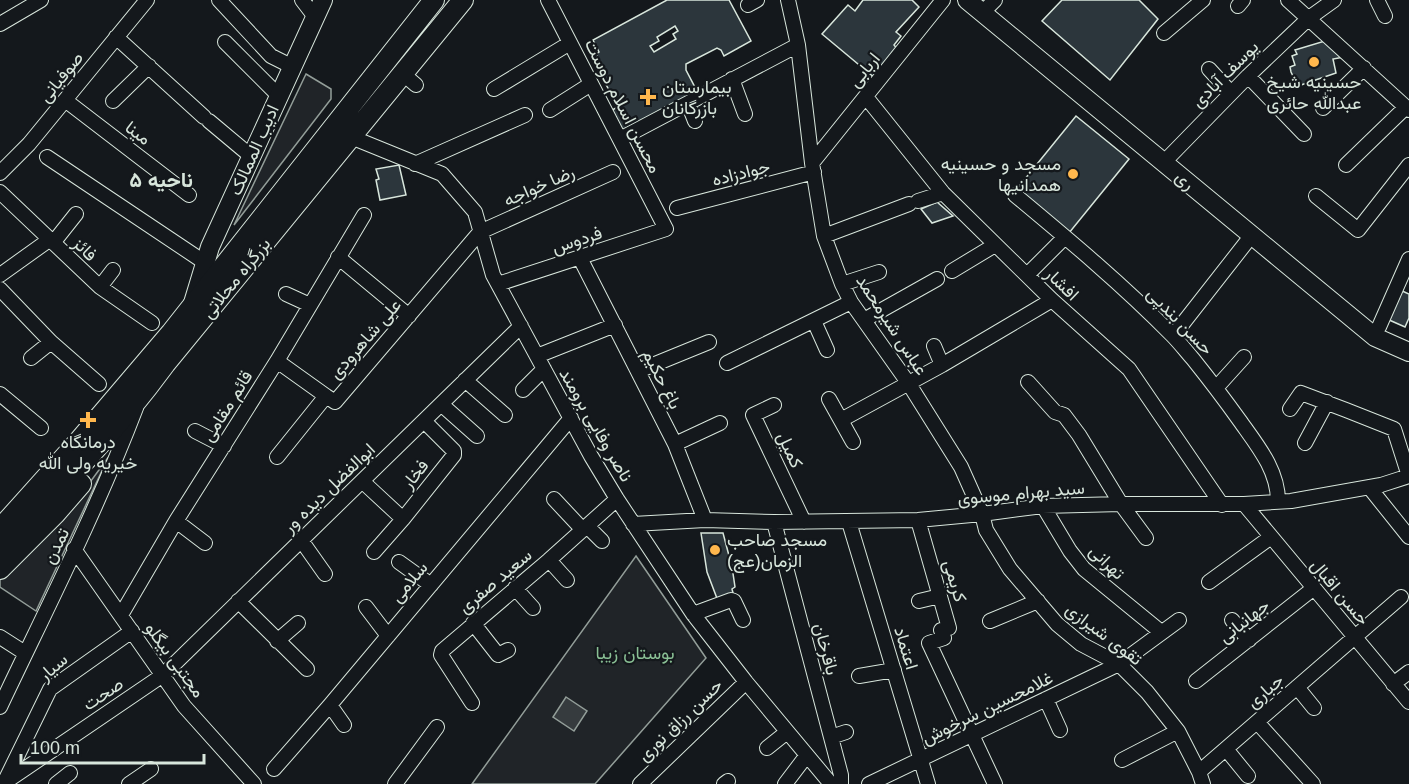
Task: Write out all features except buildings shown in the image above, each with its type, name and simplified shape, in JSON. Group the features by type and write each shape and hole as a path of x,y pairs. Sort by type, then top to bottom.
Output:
{"highway":[{"name":"بزرگراه محلاتی","path":"0,548 60,489 86,447 193,303 434,0"},
{"name":"بزرگراه محلاتی","path":"0,529 140,399 165,364 351,137 409,79 463,0"},
{"path":"0,569 56,514 108,452 140,399"},
{"path":"0,512 61,448 86,447"}],"main road":[{"name":"ری","path":"966,0 988,6 1252,235 1375,337 1409,352"},
{"name":"ادیب الممالک","path":"193,303 204,262 222,218 319,8"}],"street":[{"path":"0,24 41,0"},
{"name":"صوفیانی","path":"0,173 29,144 147,0"},
{"path":"219,0 271,56 291,66"},
{"path":"302,0 319,8"},
{"name":"محسن اسلام دوست","path":"548,0 666,229"},
{"name":"عباس شیرمحمد","path":"788,0 798,45 824,236 851,302 909,384 961,467 982,514"},
{"name":"اربابی","path":"813,168 866,97 944,0"},
{"path":"1164,33 1203,0"},
{"path":"1288,0 1408,108 1346,165"},
{"name":"یوسف آبادی","path":"1168,158 1248,76 1309,18 1335,0"},
{"path":"1377,0 1385,16"},
{"path":"116,37 252,157"},
{"path":"225,42 278,95"},
{"path":"494,89 570,43"},
{"path":"620,139 798,45"},
{"path":"113,101 149,66"},
{"path":"1323,108 1364,68"},
{"path":"1209,69 1231,93"},
{"path":"1248,76 1304,134"},
{"path":"732,79 745,114"},
{"path":"550,110 591,84"},
{"name":"افشار","path":"866,97 943,193 1052,300 1129,369 1222,505"},
{"name":"مینا","path":"65,100 189,195"},
{"path":"688,103 695,121"},
{"path":"415,164 525,115"},
{"name":"ناصر وفایی برومند","path":"351,137 441,174 475,212 493,275 591,456 617,499 693,614 831,784"},
{"path":"47,157 204,262"},
{"path":"1316,196 1358,230 1409,165"},
{"name":"جوادزاده","path":"677,208 813,168"},
{"name":"رضا خواجه","path":"480,232 612,172"},
{"name":"فائز","path":"0,192 100,287 152,323"},
{"path":"824,236 943,193"},
{"name":"حسن بندپی","path":"1015,195 1065,237 1173,336 1216,388 1263,453 1278,490 1278,501"},
{"path":"0,275 51,242 76,214"},
{"name":"قائم مقامی","path":"121,615 364,215"},
{"name":"فردوس","path":"498,284 666,229"},
{"name":"علی شاهرودی","path":"277,457 326,396 335,402 480,232"},
{"path":"1173,336 1252,235"},
{"path":"1027,275 1065,237"},
{"path":"952,271 995,245"},
{"path":"338,257 409,316"},
{"name":"باغ حکیم","path":"580,258 675,444 705,520"},
{"path":"1379,327 1409,259"},
{"path":"100,287 113,270"},
{"path":"843,284 879,272"},
{"path":"864,320 937,279"},
{"path":"0,289 51,342 99,384"},
{"path":"286,294 310,305"},
{"path":"841,420 909,384 1052,300"},
{"path":"727,363 851,302"},
{"path":"814,321 827,350"},
{"path":"537,356 615,325"},
{"name":"ابوالفضل دیده ور","path":"163,675 521,326"},
{"path":"31,358 51,342"},
{"path":"638,371 709,342"},
{"path":"934,346 942,365"},
{"path":"1216,388 1244,357"},
{"path":"277,361 326,396"},
{"path":"523,390 544,369"},
{"path":"465,381 505,415"},
{"path":"1028,381 1054,412 1064,415 1079,435 1121,504 1146,538"},
{"path":"1290,409 1301,393 1394,429 1409,476"},
{"path":"0,394 41,428"},
{"name":"تمدن","path":"0,707 94,509 140,399"},
{"path":"829,399 853,442"},
{"path":"1305,443 1327,402"},
{"path":"441,404 477,436"},
{"name":"کمیل","path":"774,405 753,415 804,522"},
{"name":"سلامی","path":"274,769 571,418"},
{"name":"فخار","path":"374,552 454,455 454,451 424,421"},
{"path":"675,444 720,423"},
{"path":"195,431 224,446"},
{"name":"سید بهرام موسوی","path":"633,524 705,520 849,522 918,520 1043,506 1244,504 1291,501 1381,485 1409,476"},
{"path":"362,481 403,519"},
{"path":"1369,487 1409,537"},
{"path":"554,499 602,541"},
{"name":"سعید صفری","path":"472,703 441,654 442,651 617,499"},
{"name":"حسن اقبال","path":"1244,504 1409,702"},
{"name":"تهرانی","path":"1043,506 1070,551 1084,569 1161,632"},
{"name":"تقوی شیرازی","path":"982,514 986,530 1010,569 1057,624 1081,644 1119,664 1148,692 1178,731 1201,778"},
{"name":"کریمی","path":"918,520 940,596 955,626 941,630 944,638 929,643 971,735"},
{"path":"176,521 205,543"},
{"name":"باقرخان","path":"774,522 841,775 841,784"},
{"name":"اعتماد","path":"849,522 928,784"},
{"path":"1209,582 1271,537"},
{"path":"301,540 325,574"},
{"name":"مجتبی بیگلو","path":"74,549 184,706 254,784"},
{"path":"549,560 567,580"},
{"path":"399,562 430,585"},
{"path":"515,588 533,608"},
{"name":"جهانبانی","path":"1196,681 1314,588"},
{"path":"920,601 940,596"},
{"name":"جباری","path":"1201,778 1226,749 1401,597"},
{"path":"693,614 731,600 734,601 743,620"},
{"path":"238,601 307,669"},
{"path":"990,621 1038,601"},
{"path":"366,607 388,636"},
{"path":"1119,664 1179,620"},
{"path":"1232,620 1249,640"},
{"path":"277,641 298,623"},
{"path":"473,623 498,654 508,650"},
{"name":"سیار","path":"4,782 50,688 132,631"},
{"path":"0,638 26,653"},
{"name":"غلامحسین سرخوش","path":"869,784 1119,664"},
{"path":"859,676 894,670"},
{"path":"1393,684 1409,672"},
{"name":"صحت","path":"4,782 163,675"},
{"name":"حسن رزاق نوری","path":"640,784 746,682"},
{"path":"1297,687 1314,708"},
{"path":"1046,699 1060,730"},
{"path":"330,705 344,725"},
{"path":"1257,722 1313,784"},
{"path":"395,784 437,727"},
{"path":"1122,760 1178,731"},
{"path":"767,747 787,732"},
{"path":"831,737 846,732"},
{"path":"971,735 995,784"},
{"path":"1226,749 1248,776"},
{"path":"785,784 807,755"},
{"path":"129,784 151,769"},
{"path":"56,784 70,773"}],"green space":[{"path":"306,74 331,89 331,99 234,225"},
{"path":"118,444 107,460 36,611 0,587 0,580 77,500"},
{"name":"بوستان زیبا","path":"636,556 706,658 595,784 472,784"}],"shaded area":[{"path":"566,697 587,711 574,731 553,717"}],"place":[{"name":"حسینیه شیخ عبدالله حائری","path":"1314,62"},
{"name":"بیمارستان بازرگانان","path":"648,97"},
{"name":"مسجد و حسینیه همدانیها","path":"1073,174"},
{"name":"درمانگاه خیریه ولی الله","path":"88,420"},
{"name":"مسجد صاحب الزمان(عج)","path":"715,550"}],"district":[{"name":"ناحیه ۵","path":"161,179"}]}
